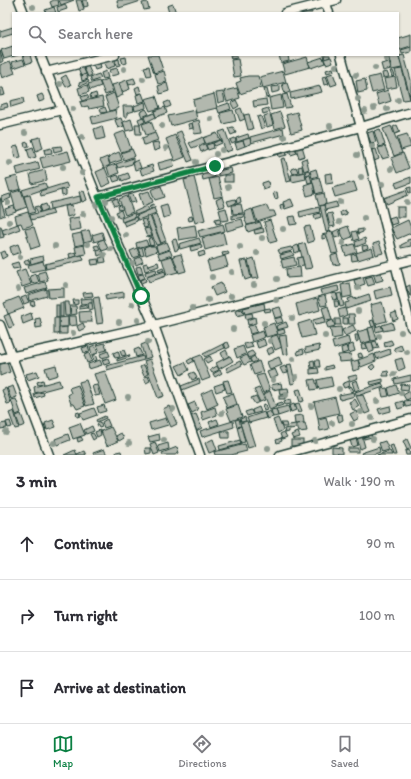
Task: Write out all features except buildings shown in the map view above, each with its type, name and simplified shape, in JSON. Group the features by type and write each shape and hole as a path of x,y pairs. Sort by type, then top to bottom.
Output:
{"street":[{"path":"20,0 24,12"},
{"path":"288,12 326,1 336,0"},
{"path":"326,1 329,12"},
{"path":"40,56 98,197 154,325 200,455"},
{"path":"46,72 111,56"},
{"path":"341,56 361,127 411,327"},
{"path":"0,125 62,110"},
{"path":"98,197 361,127 411,112"},
{"path":"0,359 154,325 411,260"},
{"path":"0,325 49,455"},
{"path":"280,455 411,419"}],"route":[{"path":"141,296 98,197 215,166"}]}
